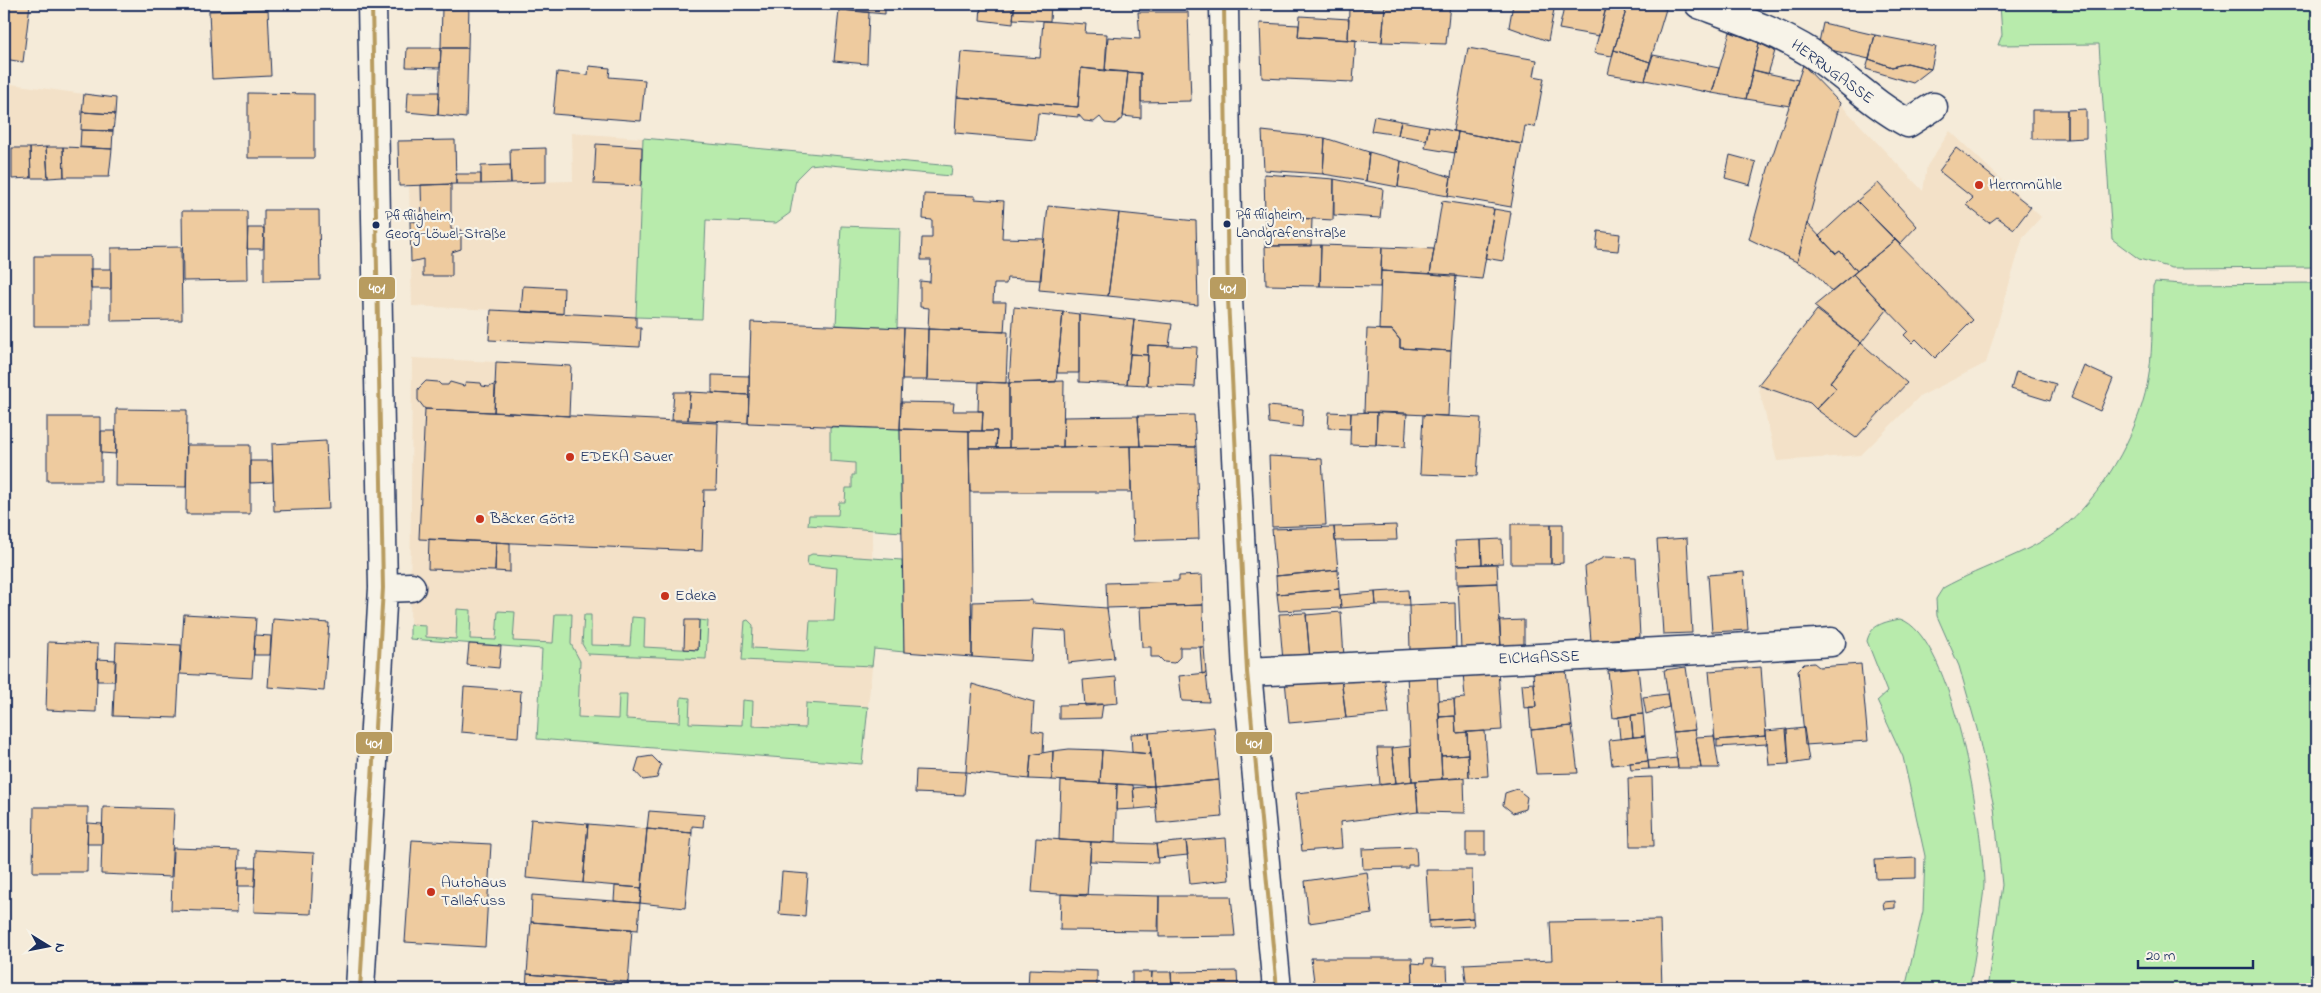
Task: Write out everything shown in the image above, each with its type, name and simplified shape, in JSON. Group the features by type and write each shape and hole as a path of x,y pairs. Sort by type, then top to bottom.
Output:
{"street":[{"path":"366,989 383,588 372,4"},
{"path":"1224,4 1228,298 1247,672 1278,989"},
{"name":"HERRNGASSE","path":"1699,4 1787,39 1837,71 1885,110 1908,123 1933,107"},
{"path":"383,588 411,587"},
{"name":"EICHGASSE","path":"1247,672 1525,658 1607,656 1831,642"}],"shaded area":[{"path":"1803,65 1923,191 1927,166 1950,131 2041,217 2023,237 1986,363 1919,397 1861,455 1777,461 1758,385 1817,310 1814,306 1832,291 1815,273 1749,239 1768,169"},
{"path":"4,83 84,94 80,147 4,148"},
{"path":"572,133 643,138 636,317 412,306 409,185 573,181"},
{"name":"EDEKA Sauer","path":"412,358 496,362 494,412 870,428 874,649 862,764 537,739 542,649 410,639"}],"green space":[{"path":"2000,4 2317,4 2317,267 2172,268 2139,259 2112,239 2099,44 1998,45 2002,35"},
{"path":"643,138 952,166 951,176 819,164 810,165 796,179 790,213 776,223 706,220 702,319 636,317"},
{"path":"841,226 900,228 897,328 836,325"},
{"path":"2155,282 2183,284 2317,283 2317,989 1987,989 2002,885 1994,807 1977,729 1959,666 1937,616 1936,599 1943,588 2024,551 2055,533 2068,523 2096,493 2131,435 2145,394 2152,341 2153,286"},
{"path":"830,427 900,429 902,532 808,525 809,515 838,515 839,502 845,502 846,488 852,488 852,475 855,475 855,463 830,461"},
{"path":"812,554 902,560 904,652 874,649 872,666 742,660 745,621 748,620 753,625 752,648 808,651 810,621 834,621 837,568 807,565 808,556"},
{"path":"457,609 471,610 470,639 496,640 498,611 515,612 513,641 553,643 555,614 572,614 571,644 580,661 578,717 618,719 619,694 627,694 626,719 680,722 681,697 690,698 689,723 742,725 743,700 753,701 752,726 805,728 806,703 868,707 862,764 537,739 542,649 410,639 410,625 426,626 426,637 456,639"},
{"path":"584,615 591,615 591,645 630,646 632,617 645,618 644,647 698,650 699,620 708,621 706,659 588,654 582,644"},
{"path":"1900,619 1919,633 1936,660 1950,697 1962,738 1971,782 1978,823 1984,884 1977,945 1969,989 1905,989 1923,911 1925,856 1903,757 1877,701 1887,692 1867,641 1875,627"}],"building":[{"path":"4,4 30,4 23,62 4,59"},
{"path":"404,4 421,4 421,6 404,6"},
{"path":"421,4 469,4 468,48 441,48 442,7 421,6"},
{"path":"885,4 885,14 786,5"},
{"path":"1015,4 1051,4 1050,21 1013,19"},
{"path":"1385,4 1450,4 1446,44 1382,42"},
{"path":"1513,4 1555,4 1548,41 1509,27"},
{"path":"1565,4 1607,4 1599,36 1559,29"},
{"path":"1607,4 1628,4 1612,56 1594,53"},
{"path":"1628,4 1649,4 1666,9 1650,62 1614,50"},
{"path":"981,5 1014,7 1013,24 980,20"},
{"path":"1349,8 1385,9 1382,42 1348,40"},
{"path":"268,9 271,76 212,79 209,11"},
{"path":"839,10 869,12 867,64 834,61"},
{"path":"1138,12 1188,12 1191,101 1141,102 1141,73 1105,71 1108,37 1140,39"},
{"path":"1300,16 1349,19 1348,40 1298,37"},
{"path":"1043,21 1086,24 1085,33 1107,34 1105,71 1081,68 1078,107 957,97 961,52 1040,58"},
{"path":"1260,23 1299,25 1298,37 1356,40 1353,82 1262,78"},
{"path":"1823,23 1875,35 1869,59 1818,47"},
{"path":"1730,32 1759,43 1746,99 1712,93"},
{"path":"1875,35 1936,47 1931,69 1907,63 1892,67 1869,59"},
{"path":"1759,43 1775,51 1768,74 1753,70"},
{"path":"407,48 441,48 440,68 406,67"},
{"path":"441,48 468,48 466,118 438,115"},
{"path":"1468,48 1537,60 1534,76 1544,78 1535,127 1525,126 1522,144 1453,131"},
{"path":"1614,50 1650,62 1645,80 1608,74"},
{"path":"1653,55 1719,68 1712,93 1645,80"},
{"path":"1869,59 1892,67 1907,63 1931,69 1913,83 1866,69"},
{"path":"1803,65 1840,103 1797,262 1749,239 1768,169"},
{"path":"589,66 610,68 609,77 645,80 641,121 553,114 557,72 588,75"},
{"path":"1081,68 1128,72 1123,118 1115,124 1105,123 1100,117 1094,122 1084,121 1078,114 1078,117 1038,113 1035,140 955,133 957,97 1078,107"},
{"path":"1753,70 1798,80 1790,106 1746,99"},
{"path":"1128,72 1141,73 1141,118 1123,116"},
{"path":"408,92 439,92 438,115 407,112"},
{"path":"248,93 314,94 314,158 248,158"},
{"path":"84,94 116,98 115,114 82,112"},
{"path":"2086,109 2086,138 2067,139 2067,110"},
{"path":"2032,110 2067,110 2067,139 2032,139"},
{"path":"82,112 115,114 113,131 81,130"},
{"path":"1374,116 1401,121 1398,135 1371,131"},
{"path":"1401,121 1429,126 1426,140 1398,135"},
{"path":"1429,126 1458,132 1455,153 1425,148"},
{"path":"81,130 113,131 112,149 80,147"},
{"path":"1262,131 1325,138 1323,174 1264,170"},
{"path":"1458,132 1522,144 1511,207 1448,196"},
{"path":"1325,138 1369,152 1366,181 1323,174"},
{"path":"455,140 456,184 399,186 398,141"},
{"path":"596,144 642,147 641,186 594,184"},
{"path":"46,147 63,147 64,177 48,178"},
{"path":"46,147 48,178 31,178 30,148"},
{"path":"63,147 112,149 109,177 64,177"},
{"path":"12,148 30,148 31,178 12,179"},
{"path":"546,148 546,182 511,183 510,149"},
{"name":"Herrnmühle","path":"1956,148 2031,207 2014,229 1997,217 1989,223 1966,205 1973,198 1939,171"},
{"path":"1369,152 1401,161 1398,187 1366,181"},
{"path":"1730,155 1756,162 1750,185 1725,178"},
{"path":"1401,161 1451,177 1448,196 1398,187"},
{"path":"510,165 511,183 481,184 481,166"},
{"path":"456,174 481,174 481,184 456,184"},
{"path":"1264,174 1334,179 1333,220 1265,216"},
{"path":"1334,179 1383,189 1380,218 1334,215"},
{"path":"1878,183 1917,226 1900,244 1857,201"},
{"path":"451,184 451,229 461,230 461,249 452,252 452,276 423,276 423,259 411,262 410,221 422,223 421,185"},
{"path":"924,194 975,196 975,199 1004,201 1002,238 1044,239 1041,280 1007,278 1006,284 994,284 993,302 1006,302 1004,332 928,329 929,308 920,307 920,281 930,282 931,260 921,260 922,238 932,238 932,220 923,219"},
{"path":"1442,201 1494,209 1482,279 1430,274"},
{"path":"1857,201 1895,240 1857,271 1840,251 1836,254 1819,236"},
{"path":"1048,206 1119,213 1108,296 1039,290"},
{"path":"1494,209 1511,212 1503,261 1485,258"},
{"path":"264,210 319,210 320,280 264,281"},
{"path":"182,211 247,211 248,280 183,281"},
{"path":"1119,213 1196,221 1198,305 1108,296"},
{"path":"1265,216 1312,219 1311,246 1265,246"},
{"path":"1807,223 1836,254 1840,251 1857,271 1832,292 1815,273 1797,262"},
{"path":"248,228 264,228 263,249 247,249"},
{"path":"1598,231 1620,234 1618,251 1596,249"},
{"path":"1895,240 1973,320 1935,358 1916,339 1912,343 1904,335 1908,331 1853,274"},
{"path":"1321,245 1320,286 1266,285 1265,246"},
{"path":"1321,245 1382,247 1380,287 1320,286"},
{"path":"181,247 182,320 111,321 111,248"},
{"path":"1382,247 1434,249 1430,274 1381,271"},
{"path":"34,256 91,256 91,326 34,326"},
{"path":"90,269 111,269 111,289 91,289"},
{"path":"1381,271 1456,275 1451,351 1400,348 1400,340 1392,330 1379,330"},
{"path":"1853,274 1887,310 1861,343 1814,306"},
{"path":"523,286 564,288 563,314 521,312"},
{"path":"1014,307 1063,312 1056,382 1009,383"},
{"path":"491,310 636,317 636,328 641,328 640,347 489,340"},
{"path":"1817,310 1861,343 1830,382 1836,388 1816,409 1810,403 1758,385"},
{"path":"1063,312 1079,314 1079,373 1057,373"},
{"path":"1079,314 1134,320 1127,384 1079,382"},
{"path":"1134,320 1172,324 1169,346 1148,345 1148,355 1130,354"},
{"path":"751,322 904,328 900,429 748,423"},
{"path":"904,328 928,329 927,380 902,380"},
{"path":"928,329 1008,332 1006,383 927,380"},
{"path":"1367,329 1392,330 1400,340 1400,348 1451,351 1448,416 1364,412"},
{"path":"1861,343 1907,383 1856,438 1816,409 1836,388 1830,382"},
{"path":"1148,345 1197,347 1195,387 1147,385"},
{"path":"1130,354 1148,355 1147,385 1127,384"},
{"path":"496,362 571,366 569,416 494,412"},
{"path":"2084,366 2113,379 2100,411 2071,398"},
{"path":"2016,372 2056,384 2050,401 2011,389"},
{"path":"712,375 749,376 749,395 712,393"},
{"path":"426,381 438,382 441,385 448,385 450,382 464,386 466,382 481,383 482,386 489,387 496,384 494,412 425,409 418,400 418,389"},
{"path":"1064,381 1063,447 1009,448 1009,383"},
{"path":"979,382 1009,383 1009,448 996,448 997,431 982,431 983,411 978,411"},
{"path":"674,392 690,392 688,420 672,420"},
{"path":"690,392 749,395 748,423 688,420"},
{"path":"901,402 954,403 953,411 983,411 982,431 900,429"},
{"path":"1268,406 1303,409 1302,427 1269,423"},
{"path":"116,409 187,410 186,487 115,486"},
{"name":"EDEKA Sauer","path":"425,409 718,423 716,490 704,490 702,551 419,539"},
{"path":"1329,412 1351,413 1350,429 1328,428"},
{"path":"1377,412 1376,445 1350,444 1351,413"},
{"path":"1377,412 1407,413 1405,447 1376,445"},
{"path":"1194,415 1196,447 1140,446 1138,416"},
{"path":"1423,415 1481,418 1477,476 1420,474"},
{"path":"1138,416 1140,446 1063,447 1064,417"},
{"path":"47,417 101,417 101,481 47,481"},
{"path":"900,429 969,431 972,657 904,652"},
{"path":"101,431 116,431 116,454 101,453"},
{"path":"969,431 997,431 996,448 969,448"},
{"path":"326,441 329,509 274,511 272,444"},
{"path":"187,445 250,445 250,514 186,514"},
{"path":"1130,446 1131,492 970,492 969,448"},
{"path":"1130,446 1196,447 1199,539 1133,541"},
{"path":"1269,456 1322,459 1326,525 1272,527"},
{"path":"250,461 272,461 273,482 250,483"},
{"path":"1511,524 1551,524 1551,564 1511,564"},
{"path":"1551,524 1563,524 1563,563 1551,564"},
{"path":"1396,525 1397,540 1335,541 1334,527"},
{"path":"1334,527 1338,570 1276,576 1272,529"},
{"path":"1687,538 1692,633 1663,634 1657,540"},
{"path":"429,539 496,542 495,571 428,569"},
{"path":"1502,539 1503,563 1482,564 1481,540"},
{"path":"1481,540 1482,564 1457,565 1455,541"},
{"path":"496,542 510,543 510,572 495,571"},
{"path":"1605,557 1636,558 1640,637 1591,641 1585,567"},
{"path":"1497,564 1498,583 1457,584 1457,565"},
{"path":"1338,570 1339,589 1277,594 1276,576"},
{"path":"1744,572 1748,630 1712,632 1708,575"},
{"path":"1202,575 1203,605 1107,608 1106,583 1179,581 1179,576"},
{"path":"1498,583 1501,647 1461,649 1458,585"},
{"path":"1339,589 1341,608 1279,611 1277,594"},
{"path":"1408,590 1409,605 1376,605 1375,592"},
{"path":"1375,592 1376,605 1341,608 1340,595"},
{"path":"1032,600 1032,603 1107,608 1114,658 1068,663 1066,631 1033,629 1031,661 972,657 973,602"},
{"path":"1455,603 1456,649 1410,651 1409,605"},
{"path":"1203,605 1204,647 1180,647 1180,657 1174,663 1164,662 1159,657 1151,657 1151,647 1142,647 1140,607"},
{"path":"1341,612 1344,657 1310,659 1306,615"},
{"path":"1306,613 1310,659 1283,661 1279,614"},
{"path":"184,614 256,618 252,678 180,674"},
{"path":"273,619 329,623 324,691 268,687"},
{"path":"685,620 699,620 698,650 684,649"},
{"path":"1524,620 1524,646 1501,647 1499,621"},
{"path":"255,635 271,636 270,655 254,655"},
{"path":"48,642 98,644 96,712 46,710"},
{"path":"116,642 181,645 177,718 113,716"},
{"path":"469,644 501,646 499,668 467,665"},
{"path":"1200,647 1204,647 1206,673 1202,674"},
{"path":"97,659 116,660 115,681 97,681"},
{"path":"1814,663 1819,667 1861,664 1868,741 1805,745 1798,670 1804,664"},
{"path":"1686,667 1695,730 1673,732 1664,670"},
{"path":"1761,667 1766,736 1715,740 1709,671"},
{"path":"1638,668 1643,714 1613,718 1608,671"},
{"path":"1498,670 1502,730 1456,733 1454,699 1465,698 1463,672"},
{"path":"1566,670 1572,726 1531,730 1529,707 1536,707 1533,673"},
{"path":"1437,672 1442,779 1412,781 1407,674"},
{"path":"1206,673 1209,702 1182,701 1179,676"},
{"path":"1384,675 1389,714 1346,718 1341,677"},
{"path":"1116,677 1118,703 1085,706 1083,680"},
{"path":"1341,677 1346,718 1289,723 1285,680"},
{"path":"1534,683 1536,707 1524,708 1522,684"},
{"path":"972,684 1034,702 1032,731 1044,733 1043,753 1031,755 1029,779 966,772"},
{"path":"464,687 521,691 518,737 461,732"},
{"path":"1667,694 1669,707 1646,714 1643,697"},
{"path":"1454,699 1455,716 1439,717 1438,700"},
{"path":"1103,704 1101,718 1059,719 1059,705"},
{"path":"1643,714 1645,736 1633,737 1631,715"},
{"path":"1631,715 1633,737 1620,739 1618,717"},
{"path":"1455,716 1456,733 1467,732 1468,754 1441,756 1439,717"},
{"path":"1572,726 1578,773 1536,774 1531,730"},
{"path":"1214,727 1219,780 1154,786 1149,733"},
{"path":"1804,728 1809,761 1789,764 1786,730"},
{"path":"1787,729 1789,764 1769,765 1766,731"},
{"path":"1695,730 1701,768 1678,768 1673,732"},
{"path":"1485,731 1488,776 1469,777 1467,732"},
{"path":"1149,733 1151,754 1132,752 1131,734"},
{"path":"1645,736 1648,761 1612,765 1609,740"},
{"path":"1714,736 1719,768 1701,768 1696,737"},
{"path":"1766,736 1767,744 1717,747 1717,740"},
{"path":"1411,746 1412,781 1396,783 1392,748"},
{"path":"1377,748 1392,748 1396,783 1380,785"},
{"path":"1069,749 1102,750 1100,783 1052,780 1053,751"},
{"path":"1102,750 1151,754 1154,786 1100,783"},
{"path":"1053,751 1052,780 1029,779 1031,755"},
{"path":"1468,754 1469,777 1442,779 1441,756"},
{"path":"652,756 661,765 657,778 643,780 635,771 639,758"},
{"path":"1677,758 1678,768 1649,769 1648,761"},
{"path":"1648,761 1649,769 1631,770 1630,763"},
{"path":"916,770 966,772 964,795 915,793"},
{"path":"1652,777 1654,846 1630,846 1628,778"},
{"path":"1464,778 1465,813 1418,812 1416,781"},
{"path":"1219,780 1222,817 1157,823 1154,786"},
{"path":"1061,781 1117,784 1115,843 1059,840"},
{"path":"1416,781 1418,812 1340,822 1342,848 1302,851 1296,793"},
{"path":"1117,784 1133,785 1135,809 1116,810"},
{"path":"1154,786 1156,807 1135,809 1133,788"},
{"path":"1517,789 1527,797 1525,809 1513,813 1503,805 1505,793"},
{"path":"34,807 88,807 87,872 33,872"},
{"path":"103,807 174,809 171,877 101,874"},
{"path":"649,811 704,815 703,827 692,826 692,833 647,829"},
{"path":"531,819 588,824 583,883 526,878"},
{"path":"88,823 102,824 102,844 87,844"},
{"path":"588,824 647,829 642,888 583,883"},
{"path":"647,829 692,833 685,908 640,903"},
{"path":"1466,832 1485,832 1485,856 1466,856"},
{"path":"1036,838 1091,842 1087,896 1032,892"},
{"path":"1226,838 1229,880 1190,884 1186,841"},
{"path":"412,840 491,844 485,947 405,942"},
{"path":"1186,841 1188,855 1158,858 1156,844"},
{"path":"1091,842 1156,844 1158,863 1090,861"},
{"path":"1416,847 1417,865 1408,865 1408,868 1363,869 1362,849"},
{"path":"173,848 239,850 237,912 171,910"},
{"path":"256,850 314,853 311,914 254,912"},
{"path":"1916,858 1916,878 1876,879 1875,860"},
{"path":"239,867 256,867 255,886 238,886"},
{"path":"1426,870 1472,870 1473,918 1429,921"},
{"path":"782,872 808,874 805,916 779,914"},
{"path":"1367,872 1372,914 1309,923 1305,881"},
{"path":"615,886 642,888 640,903 614,901"},
{"path":"1061,894 1159,896 1158,931 1060,930"},
{"path":"532,895 640,903 638,930 531,922"},
{"path":"1159,896 1231,896 1235,936 1159,937"},
{"path":"1895,901 1895,908 1884,909 1883,902"},
{"path":"1473,918 1474,926 1429,928 1429,921"},
{"path":"1660,920 1662,989 1467,989 1464,964 1552,960 1550,922"},
{"path":"531,922 632,929 628,982 527,974"},
{"path":"1311,958 1412,958 1413,989 1315,989"},
{"path":"1425,959 1433,959 1432,966 1447,967 1448,989 1413,989 1412,963 1424,964"},
{"path":"1029,969 1097,971 1097,989 1028,989"},
{"path":"1237,971 1238,989 1172,989 1171,972"},
{"path":"1132,972 1152,972 1151,989 1132,989"},
{"path":"1152,972 1171,972 1172,989 1151,989"},
{"path":"527,974 628,982 627,989 526,989"}],"transit line":[{"name":"401","path":"360,989 383,588 372,4"},
{"name":"401","path":"1224,4 1228,299 1247,672 1277,989"}],"place":[{"name":"Herrnmühle","path":"1979,185"},
{"name":"Pfiffligheim, Landgrafenstraße","path":"1227,224"},
{"name":"Pfiffligheim, Georg-Löwel-Straße","path":"376,225"},
{"name":"EDEKA Sauer","path":"570,457"},
{"name":"Bäcker Görtz","path":"480,519"},
{"name":"Edeka","path":"665,596"},
{"name":"Autohaus Tallafuss","path":"431,892"}]}
